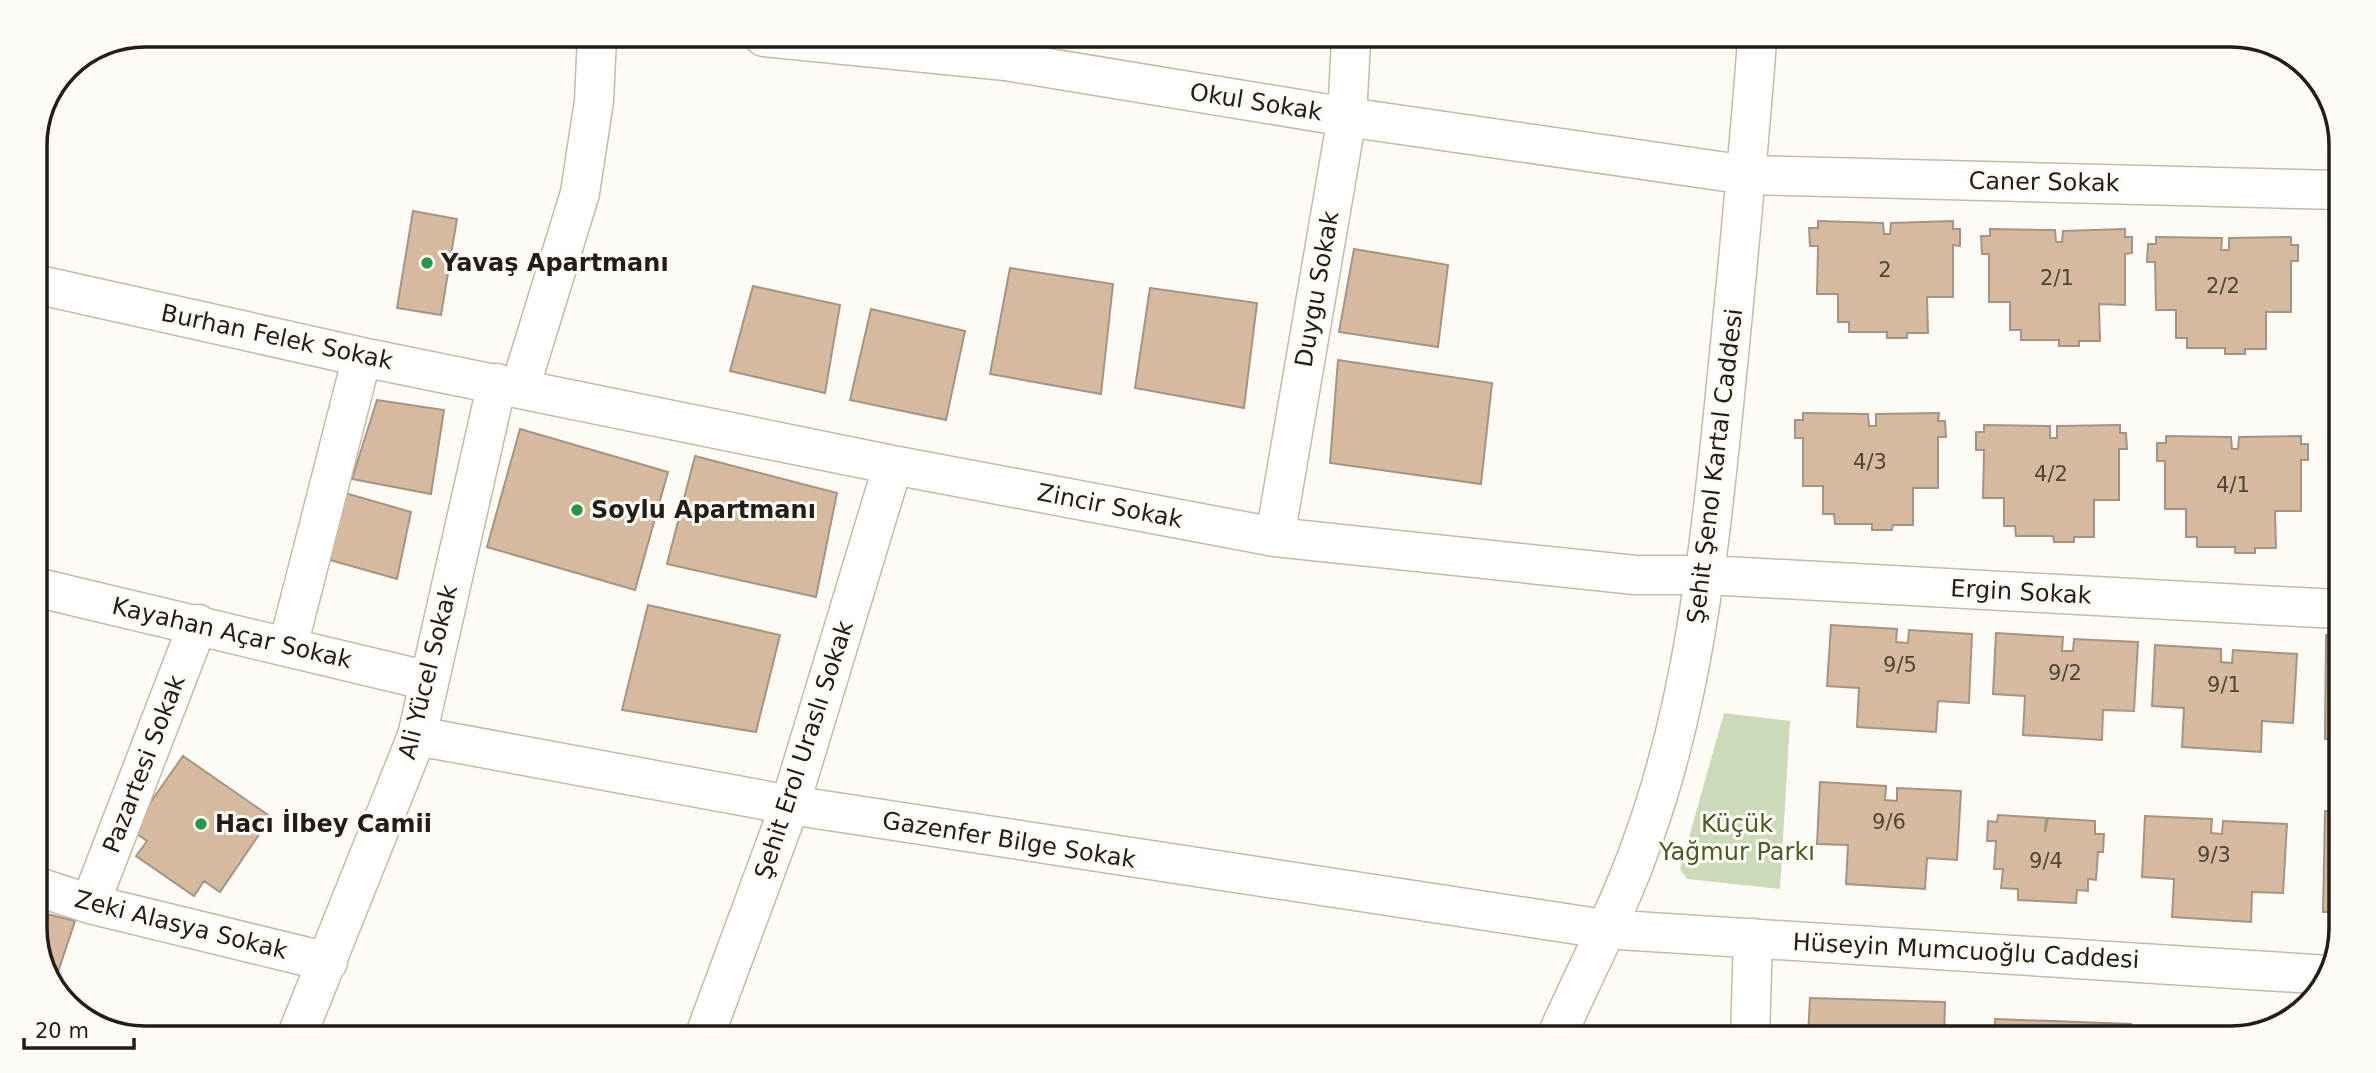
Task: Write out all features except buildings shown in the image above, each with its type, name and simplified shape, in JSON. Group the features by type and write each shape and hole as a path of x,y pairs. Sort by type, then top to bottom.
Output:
{"street":[{"name":"Ali Yücel Sokak","path":"301,1026 417,736 429,681 508,385 580,193 594,101 597,47"},
{"name":"Okul Sokak","path":"865,47 1006,61 1347,117 1747,175"},
{"name":"Duygu Sokak","path":"1275,537 1347,117 1351,47"},
{"name":"Şehit Şenol Kartal Caddesi","path":"1561,1026 1644,838 1669,754 1707,575 1747,175 1757,47"},
{"name":"Caner Sokak","path":"1747,175 2329,190"},
{"name":"Burhan Felek Sokak","path":"47,287 362,357 508,385"},
{"path":"288,646 362,357"},
{"name":"Zincir Sokak","path":"508,385 893,465 1275,537 1635,575 1707,575"},
{"name":"Şehit Erol Uraslı Sokak","path":"708,1026 790,806 893,465"},
{"name":"Ergin Sokak","path":"1707,575 2329,609"},
{"name":"Kayahan Açar Sokak","path":"47,590 429,681"},
{"name":"Pazartesi Sokak","path":"90,904 198,624"},
{"name":"Gazenfer Bilge Sokak","path":"417,736 790,806 1604,929"},
{"name":"Zeki Alasya Sokak","path":"47,890 90,904 328,962"},
{"name":"Hüseyin Mumcuoğlu Caddesi","path":"1604,929 2317,974"},
{"path":"1750,1026 1753,939"}],"green space":[{"name":"Küçük Yağmur Parkı","path":"1724,713 1790,721 1780,889 1687,879 1680,869"}],"place":[{"name":"Yavaş Apartmanı","path":"427,263"},
{"name":"Soylu Apartmanı","path":"577,510"},
{"name":"Hacı İlbey Camii","path":"201,824"}]}
